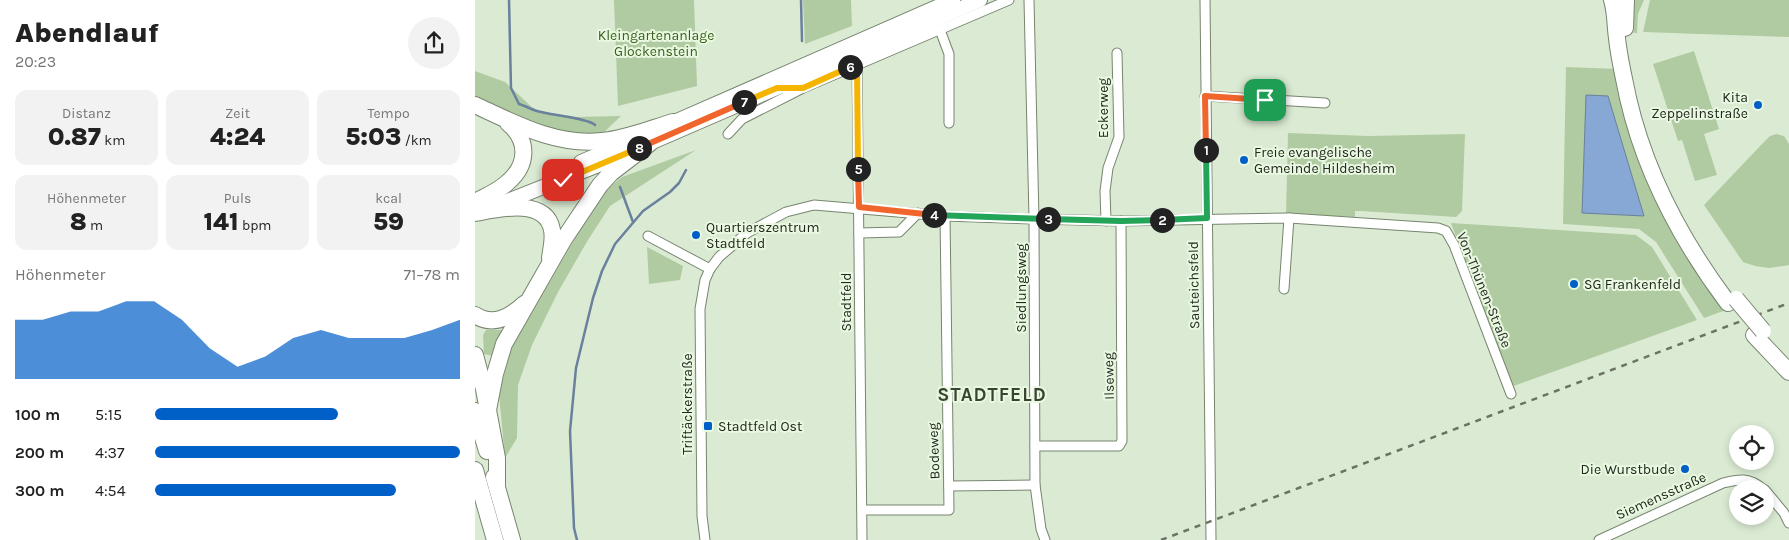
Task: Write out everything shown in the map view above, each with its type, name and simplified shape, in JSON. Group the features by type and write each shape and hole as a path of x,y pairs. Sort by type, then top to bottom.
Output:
{"highway":[{"path":"1603,0 1609,11 1616,34"},
{"path":"1612,0 1616,34 1629,100 1657,182 1679,227 1709,276 1759,333 1789,372"},
{"path":"1626,0 1624,23 1627,47 1638,99 1655,152 1665,178 1687,223 1732,301"},
{"path":"475,104 536,133 557,139 581,142 603,141 673,122"},
{"path":"475,203 507,184 521,167 524,146 514,128 501,117"},
{"path":"482,410 505,344 577,218 600,185 651,143"},
{"path":"475,213 507,207 523,208 538,212 551,227 553,236 548,267"},
{"path":"475,316 490,322 499,320 516,311 529,299"},
{"path":"1759,333 1789,360"},
{"path":"475,355 482,410 497,458 497,487 512,540"},
{"path":"475,470 495,540"}],"main road":[{"path":"475,203 559,171 953,0"},
{"path":"475,213 563,180 651,143 980,0"},
{"path":"777,88 803,88"}],"street":[{"path":"728,134 743,119 803,88 1009,0"},
{"name":"Siedlungsweg","path":"1029,0 1034,219 1035,485 1041,529 1045,540"},
{"name":"Sauteichsfeld","path":"1205,0 1211,540"},
{"path":"940,30 949,54 949,123"},
{"name":"Eckerweg","path":"1106,221 1105,191 1108,168 1119,137 1117,53"},
{"name":"Stadtfeld","path":"857,64 862,540"},
{"path":"1205,96 1325,103"},
{"name":"Triftäckerstraße","path":"705,540 702,516 700,309 703,288 710,269 719,257 747,233 786,212 814,204 945,216 1106,221 1207,218"},
{"path":"859,233 899,232 918,213"},
{"name":"Bodeweg","path":"862,510 949,510 945,216"},
{"name":"Von-Thünen-Straße","path":"1207,218 1289,218 1438,228 1446,231 1454,244 1511,394"},
{"path":"1284,289 1289,218"},
{"name":"Ilseweg","path":"1035,446 1119,446 1122,441 1121,221"},
{"path":"648,236 710,269"},
{"name":"Siemensstraße","path":"1599,540 1729,482"},
{"path":"949,486 1035,485"},
{"name":"Siemensstraße","path":"1774,502 1784,513 1789,523"}],"green space":[{"name":"Kleingartenanlage Glockenstein","path":"614,0 694,0 697,86 618,106"},
{"path":"803,0 851,0 852,26 805,44"},
{"path":"1635,0 1644,0 1638,14 1637,33 1634,33 1631,13"},
{"path":"1650,0 1789,0 1789,37 1643,32"},
{"path":"1694,51 1719,129 1704,134 1717,175 1695,181 1682,140 1678,141 1653,64"},
{"path":"1566,67 1618,69 1652,188 1726,310 1704,318 1656,242 1639,229 1563,224"},
{"path":"475,71 505,82 536,111 574,117 621,116 599,137 558,134 475,99"},
{"path":"1288,133 1369,136 1465,134 1462,211 1456,217 1361,211 1355,211 1355,217 1286,214"},
{"path":"1776,134 1784,136 1789,144 1789,265 1769,268 1743,262 1704,205 1770,136"},
{"path":"696,150 610,206 588,240 558,292 532,345 518,385 517,438 505,458 499,394 511,349 595,204 607,189 622,177"},
{"name":"SG Frankenfeld","path":"1451,223 1636,235 1652,247 1697,320 1511,387"},
{"path":"647,247 683,266 680,280 649,284"},
{"path":"486,330 502,330 500,344 493,356 484,354 483,335"}],"water":[{"path":"1586,95 1608,96 1644,216 1582,213"}],"waterway":[{"path":"509,0 511,88 519,104 537,111 585,120 595,125"},
{"path":"801,0 802,41"},
{"path":"577,540 574,528 570,431 576,368 593,298 602,271 615,244 643,211 670,192 679,183 686,170"},
{"path":"620,187 633,222"}],"railway":[{"path":"1161,540 1789,303"}],"place":[{"name":"Kita Zeppelinstraße","path":"1758,105"},
{"name":"Freie evangelische Gemeinde Hildesheim","path":"1244,160"},
{"name":"Quartierszentrum Stadtfeld","path":"696,235"},
{"name":"SG Frankenfeld","path":"1574,284"},
{"name":"Stadtfeld Ost","path":"708,426"},
{"name":"Die Wurstbude","path":"1685,469"}],"district":[{"name":"STADTFELD","path":"992,395"}],"route":[{"path":"563,180 777,88 803,88 857,64 859,207 945,216 1034,219 1121,221 1207,218 1205,96 1265,100"}]}
